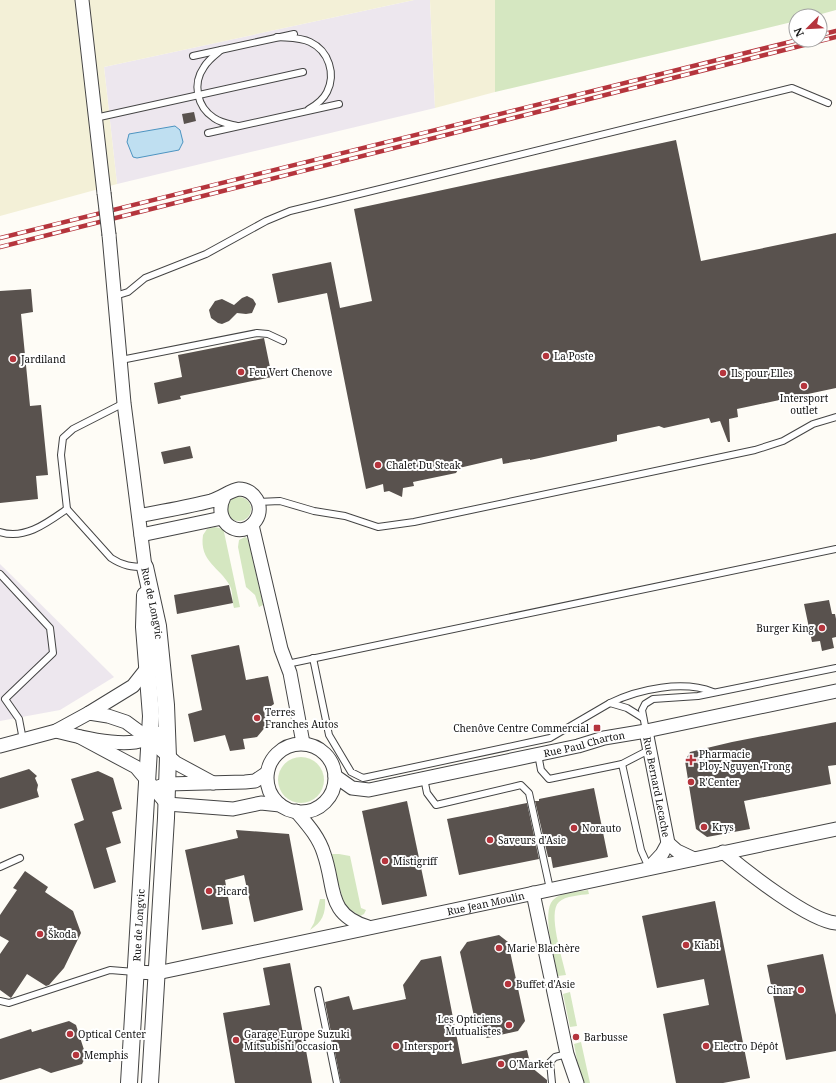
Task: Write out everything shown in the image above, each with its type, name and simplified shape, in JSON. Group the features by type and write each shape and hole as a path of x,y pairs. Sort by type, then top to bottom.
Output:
{"street":[{"path":"82,0 109,234 124,403 145,567"},
{"path":"238,489 246,490 253,495 258,502 258,514 252,525 244,529 236,529 227,525 222,518 220,504 224,497 230,492 238,489"},
{"path":"139,516 224,497"},
{"path":"141,535 222,518"},
{"path":"252,525 281,649 287,664 297,703 303,744"},
{"name":"Rue de Longvic","path":"145,567 144,627 148,667 150,716 149,739 156,783 167,804 150,1083"},
{"name":"Rue de Longvic","path":"129,1083 145,806 168,757 158,626 145,567"},
{"path":"0,746 56,731 89,713 132,686 148,667"},
{"name":"Rue Paul Charton","path":"335,776 346,784 360,790 369,790 538,754 604,738 646,732 836,692"},
{"path":"89,713 108,716 126,722 149,739 168,757 212,783"},
{"path":"56,731 80,737 121,742 135,742 149,739 167,730"},
{"name":"Rue Bernard Lecache","path":"646,732 668,843 677,851 694,859"},
{"path":"80,737 136,767 156,783 255,781 267,773"},
{"path":"167,804 233,809 262,803 280,805 296,811 315,809 324,803 334,786 335,776 331,762 322,750 313,746 293,744 284,748 275,755 270,763 267,773 269,791 280,805"},
{"path":"296,811 316,836 324,854 339,909 349,920 368,927"},
{"name":"Rue Jean Moulin","path":"135,972 157,973 533,892 836,829"},
{"name":"Rue Bernard Lecache","path":"649,868 659,859 668,843"},
{"path":"723,852 802,910 836,925"},
{"path":"533,892 567,1054 577,1083"},
{"path":"119,1083 125,1083"}],"lane":[{"path":"193,56 294,34"},
{"path":"277,38 310,41 317,46 328,59 331,75 327,92 322,99 306,112"},
{"path":"222,50 209,61 201,71 197,83 198,95 203,108 215,119 240,126"},
{"path":"95,118 303,72"},
{"path":"115,296 128,292 145,278 206,254 266,221 290,210 792,88 828,103"},
{"path":"208,133 339,104"},
{"path":"121,360 257,333 268,334 283,340"},
{"path":"124,403 73,429 63,438 61,455 67,509 112,558 120,564 131,567 145,567"},
{"path":"258,502 280,501 345,516 378,527 414,522 754,450 783,441 813,424 836,417"},
{"path":"0,532 10,535 35,530 67,509"},
{"path":"287,664 836,549"},
{"path":"0,574 50,628 53,653 4,699 19,719 23,740"},
{"path":"313,658 329,735 351,772 363,778 550,738 610,703 637,692 651,689 700,687 713,692"},
{"path":"646,732 642,710 645,704 653,700 698,696 836,668"},
{"path":"610,703 627,708 643,718"},
{"path":"538,754 542,770 549,779 622,764 649,750"},
{"path":"622,764 641,850 649,868"},
{"path":"424,778 428,792 436,805 521,785 529,793 550,889"},
{"path":"0,867 20,858"},
{"path":"0,1001 9,1003 110,970 135,972"},
{"path":"318,990 337,1083"},
{"path":"552,1083 550,1062 555,1057 567,1054"}],"shaded area":[{"path":"0,0 414,0 104,67 117,184 0,216"},
{"path":"414,0 430,0 435,108 117,184 104,67"},
{"path":"430,0 495,0 495,92 435,108"},
{"path":"0,564 114,677 60,710 0,721"}],"green space":[{"path":"495,0 836,0 836,10 828,12 828,8 788,8 788,23 495,92"},
{"path":"239,497 244,498 250,504 250,514 244,520 239,521 234,520 228,514 227,509 228,504 234,498"},
{"path":"215,527 223,529 224,532 240,607 234,608 230,586 226,579 211,564 204,552 203,535 207,529"},
{"path":"245,537 247,538 250,547 263,605 259,607 255,595 246,587 238,547 239,540"},
{"path":"306,757 310,758 320,767 323,771 323,789 314,799 306,803 296,803 288,799 279,789 278,775 282,767 292,758"},
{"path":"332,854 350,856 361,908 366,910 364,914 360,916 345,906 333,865"},
{"path":"588,890 589,894 565,898 559,902 556,907 555,926 566,975 558,976 550,936 548,915 550,906 553,900 560,895"},
{"path":"320,899 325,899 324,913 318,924 310,930 314,923"},
{"path":"570,992 577,1026 570,1027 563,994"},
{"path":"581,1042 590,1083 584,1083 580,1076 574,1044"}],"water":[{"path":"175,126 180,130 183,142 179,150 137,158 133,157 127,142 129,134"}],"building":[{"path":"194,112 196,121 184,124 182,114"},
{"path":"676,140 701,261 836,233 836,388 737,409 738,417 729,419 730,442 728,442 720,421 711,423 709,418 664,428 659,426 617,435 617,441 530,460 503,464 502,458 459,468 456,473 413,482 414,486 403,488 402,497 389,491 384,492 383,484 366,489 327,293 278,303 272,274 331,262 340,308 372,301 354,209"},
{"name":"Jardiland","path":"31,289 33,312 21,314 30,406 41,405 48,475 36,476 38,499 0,503 0,291"},
{"path":"247,296 253,299 256,304 252,313 237,313 229,321 222,324 211,318 209,310 215,301 222,299 234,305 242,298"},
{"path":"264,338 272,377 180,396 181,399 158,404 154,383 182,377 178,355"},
{"path":"190,446 193,458 164,464 161,452"},
{"path":"229,585 233,603 177,614 174,595"},
{"name":"Burger King","path":"829,600 832,614 835,614 836,619 836,637 832,638 834,648 822,651 820,641 812,642 804,604"},
{"path":"239,645 246,680 268,676 274,704 264,711 267,725 257,737 243,739 245,749 230,751 225,735 194,742 188,714 202,710 191,655"},
{"path":"836,722 836,765 828,766 831,784 744,801 750,829 707,837 696,829 685,761 690,752 732,742"},
{"path":"29,769 37,776 35,778 38,785 37,790 39,797 0,809 0,778"},
{"path":"98,771 113,778 122,809 112,812 121,843 106,848 116,882 94,889 74,824 84,820 71,779"},
{"name":"Norauto","path":"594,788 608,857 553,868 551,857 548,857 535,801"},
{"path":"407,801 427,896 382,905 362,811"},
{"name":"Saveurs d'Asie","path":"527,803 539,859 459,875 447,819"},
{"path":"236,830 289,834 303,910 254,922 244,875 225,880 233,924 202,930 185,850 238,838"},
{"name":"Škoda","path":"25,871 48,887 45,892 73,911 81,933 64,968 49,985 46,986 27,974 11,998 0,990 0,954 9,941 0,936 0,915 17,890 13,888"},
{"path":"715,901 750,1078 723,1083 676,1083 663,1014 709,1005 704,979 657,988 642,916"},
{"path":"499,935 508,942 525,1021 518,1031 487,1038 477,1030 460,952 467,942"},
{"name":"Cinar","path":"823,954 836,1015 836,1051 786,1060 767,965"},
{"name":"Intersport","path":"441,956 462,1064 527,1050 531,1067 547,1080 547,1083 341,1083 325,1002 349,996 353,1010 406,999 403,985 421,960"},
{"path":"290,963 312,1083 235,1083 223,1013 270,1005 263,968"},
{"path":"69,1021 76,1025 86,1056 82,1064 51,1073 40,1068 0,1080 0,1039 31,1029 32,1032"}],"railway":[{"path":"828,33 836,31"},
{"path":"0,247 836,37"},
{"path":"0,238 788,42"}],"place":[{"name":"La Poste","path":"546,356"},
{"name":"Jardiland","path":"13,359"},
{"name":"Feu Vert Chenove","path":"241,372"},
{"name":"Ils pour Elles","path":"723,373"},
{"name":"Intersport outlet","path":"804,386"},
{"name":"Chalet Du Steak","path":"378,465"},
{"name":"Burger King","path":"822,628"},
{"name":"Terres Franches Autos","path":"257,718"},
{"name":"Chenôve Centre Commercial","path":"597,728"},
{"name":"Pharmacie Ploy-Nguyen Trong","path":"691,760"},
{"name":"R'Center","path":"691,782"},
{"name":"Krys","path":"704,827"},
{"name":"Norauto","path":"574,828"},
{"name":"Saveurs d'Asie","path":"490,840"},
{"name":"Mistigriff","path":"385,861"},
{"name":"Picard","path":"209,891"},
{"name":"Škoda","path":"40,934"},
{"name":"Kiabi","path":"686,945"},
{"name":"Marie Blachère","path":"499,948"},
{"name":"Buffet d'Asie","path":"508,984"},
{"name":"Cinar","path":"801,990"},
{"name":"Les Opticiens Mutualistes","path":"509,1025"},
{"name":"Optical Center","path":"70,1034"},
{"name":"Barbusse","path":"576,1037"},
{"name":"Garage Europe Suzuki Mitsubishi occasion","path":"236,1040"},
{"name":"Intersport","path":"396,1046"},
{"name":"Electro Dépôt","path":"706,1046"},
{"name":"Memphis","path":"76,1055"},
{"name":"O'Market","path":"501,1064"}]}
